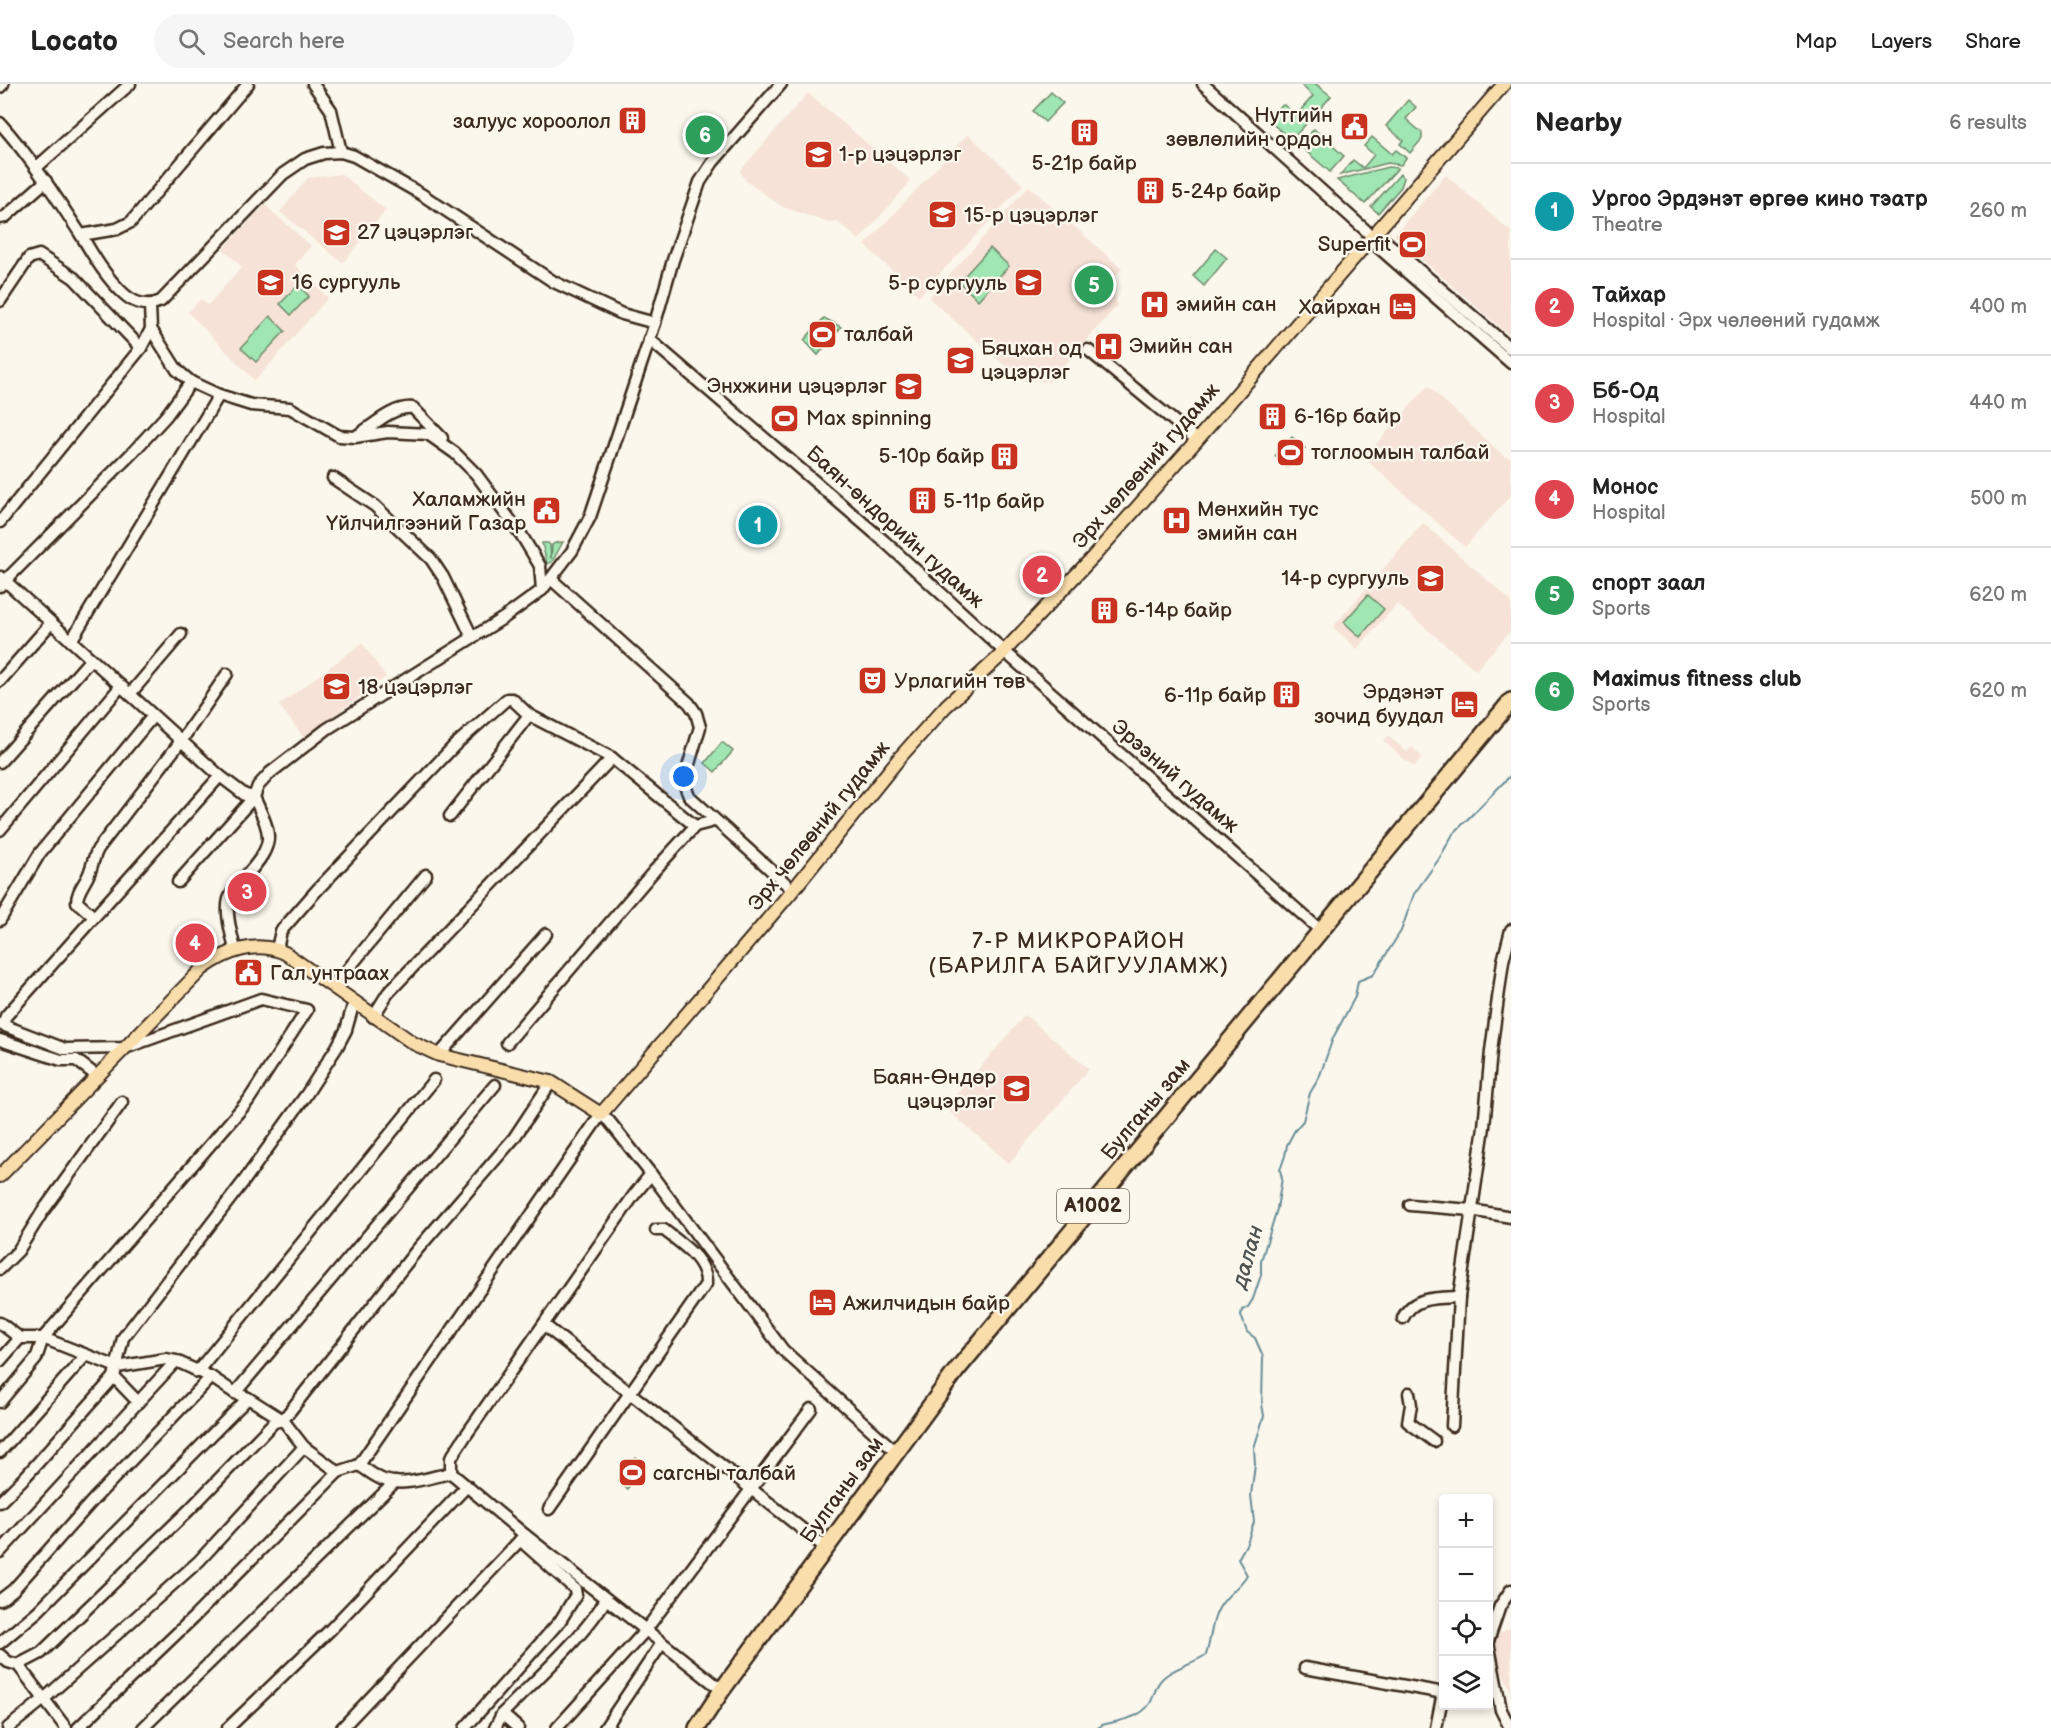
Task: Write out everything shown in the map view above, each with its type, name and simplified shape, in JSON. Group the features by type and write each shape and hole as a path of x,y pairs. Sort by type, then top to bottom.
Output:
{"highway":[{"name":"Булганы зам","path":"696,1728 956,1371 1511,701"}],"main road":[{"name":"Эрх чөлөөний гудамж","path":"601,1114 793,890 901,756 946,706 1004,651 1093,556 1197,440 1504,84"},
{"path":"0,1176 202,969 222,955 249,948 277,949 302,963 374,1017 414,1043 439,1055 551,1082 601,1114"}],"street":[{"path":"37,167 130,84"},
{"path":"81,235 117,229 131,222 248,84"},
{"path":"313,84 331,110 341,152"},
{"path":"178,882 254,796 258,786 270,773 327,729 505,617 542,590 551,579 572,551 590,518 700,182 713,162 781,84"},
{"path":"1203,84 1372,236 1378,247 1511,363"},
{"path":"0,123 37,167 92,255 124,294 136,302 150,306 161,302 283,174 305,159 324,153 341,152 369,164 421,194 554,282 622,314 654,323"},
{"path":"0,218 5,217 46,181"},
{"path":"1372,236 1384,240 1511,349"},
{"path":"0,301 29,258 39,255 74,278 141,348"},
{"path":"150,306 151,329 177,370 191,382 219,395 251,405 290,408 339,436 356,437 388,432 428,434 455,453"},
{"path":"0,522 141,348 151,329"},
{"name":"Баян-өндорийн гудамж","path":"649,339 884,541 1004,651"},
{"path":"1088,350 1197,440"},
{"path":"191,382 166,416 133,452 2,581 220,776 245,795 254,796"},
{"path":"71,641 219,395"},
{"path":"356,437 397,410 413,408 476,474 522,536 540,566 542,590"},
{"path":"333,478 375,506 431,560 443,576 472,637"},
{"path":"551,579 676,691 696,713 700,727 686,774 685,786 695,803 793,890"},
{"path":"0,681 51,623"},
{"path":"129,694 181,634"},
{"name":"Эрээний гудамж","path":"1004,651 1320,930"},
{"path":"0,762 91,659"},
{"path":"94,917 77,902 77,894 90,872 92,859 181,741 228,674"},
{"path":"0,830 121,686"},
{"path":"277,949 281,931 317,890 455,745 507,699 512,699 529,715 612,758 695,826"},
{"path":"450,816 529,715"},
{"path":"0,920 40,853 153,716"},
{"path":"374,1017 388,993 612,758"},
{"path":"0,1402 36,1359 43,1338 248,1101 307,1010 261,999 124,1048 65,1049 2,1024 6,1016 220,776"},
{"path":"235,950 229,916 230,897 261,858 269,836 254,796"},
{"path":"507,1042 695,826 714,821"},
{"path":"334,986 426,875"},
{"path":"1452,1426 1459,1297 1484,1127 1503,962 1511,930"},
{"path":"439,1055 546,934"},
{"path":"0,1502 115,1372 123,1338 244,1181 306,1095 346,1030 354,1002"},
{"path":"2,1044 61,1060 76,1060 97,1076"},
{"path":"197,1372 434,1080"},
{"path":"66,1728 44,1699 7,1663 41,1653 190,1509 274,1422 283,1420 416,1251 514,1138 551,1082"},
{"path":"235,1393 495,1085"},
{"path":"0,1269 18,1251 43,1211 122,1102"},
{"path":"78,1728 203,1608 338,1472 359,1465 601,1114 651,1174 783,1350 896,1452"},
{"path":"465,1728 560,1621 576,1594 575,1588 452,1473 451,1458 634,1195 651,1174"},
{"path":"1410,1204 1471,1210 1511,1217"},
{"path":"549,1509 706,1284 706,1277 697,1258 664,1230 656,1230"},
{"path":"1403,1318 1405,1313 1418,1303 1430,1298 1459,1297"},
{"path":"0,1323 20,1338 43,1338 86,1355 115,1372 138,1401"},
{"path":"544,1325 826,1548"},
{"path":"0,1361 20,1338"},
{"path":"0,1452 86,1355"},
{"path":"115,1372 166,1359 176,1361 211,1377 283,1420 304,1447 338,1472"},
{"path":"0,1552 176,1361"},
{"path":"0,1600 13,1590 94,1499 211,1377"},
{"path":"1409,1393 1411,1405 1408,1422 1434,1442"},
{"path":"0,1643 38,1611 248,1398"},
{"path":"557,1728 645,1630 811,1409"},
{"path":"8,1728 200,1561 304,1447"},
{"path":"359,1465 382,1479 395,1482 407,1482 452,1473"},
{"path":"143,1728 395,1482"},
{"path":"228,1728 330,1630 466,1486"},
{"path":"522,1538 606,1599 722,1690"},
{"path":"342,1728 522,1538"},
{"path":"1493,1627 1500,1606 1511,1590"},
{"path":"495,1728 502,1714 568,1646 606,1599"},
{"path":"605,1728 662,1643"},
{"path":"1305,1668 1439,1692"},
{"path":"1493,1691 1510,1728"},
{"path":"1436,1728 1440,1710"},
{"path":"502,1714 518,1728"}],"shaded area":[{"name":"1-р цэцэрлэг","path":"808,93 911,181 859,240 838,222 829,223 783,207 746,181 740,171"},
{"name":"15-р цэцэрлэг","path":"968,134 1023,185 919,296 865,245"},
{"name":"27 цэцэрлэг","path":"341,174 386,210 343,263 280,212 308,178"},
{"path":"1446,175 1511,232 1511,337 1394,235"},
{"name":"5-р сургууль","path":"1029,186 1122,269 1113,280 1117,306 1049,382 1021,380 929,298"},
{"name":"16 сургууль","path":"265,205 311,246 295,265 328,298 255,381 188,312 201,299 208,305 242,267 223,249"},
{"path":"1428,386 1505,457 1511,458 1511,495 1465,547 1364,458"},
{"name":"14-р сургууль","path":"1423,523 1511,601 1511,630 1476,670 1397,604 1357,649 1333,627"},
{"name":"18 цэцэрлэг","path":"362,643 386,677 304,738 279,705"},
{"path":"1388,736 1407,752 1412,747 1422,757 1414,767 1383,741"},
{"path":"200,930 208,938 191,957 182,949"},
{"name":"Баян-Өндөр цэцэрлэг","path":"1025,1015 1089,1069 1009,1163 945,1108"},
{"path":"1511,1628 1511,1691 1494,1654 1495,1635"}],"green space":[{"path":"1300,84 1316,84 1331,96 1310,121 1299,112 1313,96"},
{"path":"1051,92 1063,103 1045,122 1033,111"},
{"path":"1408,100 1416,107 1406,119 1422,133 1422,139 1410,153 1400,144 1403,140 1386,126"},
{"path":"1284,105 1306,124 1291,140 1268,120 1280,106"},
{"path":"1314,129 1344,156 1330,172 1299,145"},
{"path":"1372,137 1392,154 1396,150 1406,158 1401,165 1388,163 1340,175 1353,160 1363,168 1374,155 1364,146"},
{"path":"1388,167 1398,168 1365,204 1337,180"},
{"path":"1400,174 1404,178 1401,187 1378,213 1371,207"},
{"path":"990,248 1009,266 978,300 959,282"},
{"path":"1216,249 1227,258 1204,286 1193,276"},
{"path":"298,285 309,296 291,315 280,304"},
{"path":"270,316 285,331 256,362 241,348"},
{"name":"талбай","path":"824,318 841,327 818,355 804,340"},
{"name":"тоглоомын талбай","path":"1292,437 1305,448 1287,467 1275,456"},
{"path":"563,542 552,562 547,564 542,543 550,545 551,559 552,545"},
{"path":"1368,595 1384,609 1360,637 1344,622"},
{"path":"722,742 733,751 715,772 705,763"},
{"name":"сагсны талбай","path":"636,1458 646,1466 627,1489 618,1481"}],"waterway":[{"name":"далан","path":"1098,1728 1132,1717 1145,1710 1164,1677 1206,1655 1216,1613 1247,1575 1238,1559 1247,1543 1254,1522 1251,1495 1255,1465 1254,1448 1264,1416 1263,1356 1255,1338 1247,1332 1241,1315 1242,1310 1248,1307 1253,1299 1261,1275 1261,1261 1277,1209 1282,1178 1280,1170 1287,1145 1303,1121 1310,1093 1319,1078 1333,1038 1355,997 1358,981 1373,975 1401,931 1414,894 1439,859 1453,834 1511,775"}],"place":[{"name":"залуус хороолол","path":"632,121"},
{"name":"Нутгийн зөвлөлийн ордон","path":"1354,127"},
{"name":"5-21р байр","path":"1084,132"},
{"name":"Maximus fitness club","path":"705,135"},
{"name":"1-р цэцэрлэг","path":"818,154"},
{"name":"5-24р байр","path":"1150,191"},
{"name":"15-р цэцэрлэг","path":"943,215"},
{"name":"27 цэцэрлэг","path":"336,232"},
{"name":"Superfit","path":"1412,244"},
{"name":"16 сургууль","path":"271,282"},
{"name":"5-р сургууль","path":"1028,283"},
{"name":"спорт заал","path":"1094,285"},
{"name":"эмийн сан","path":"1155,304"},
{"name":"Хайрхан","path":"1402,307"},
{"name":"талбай","path":"823,334"},
{"name":"Эмийн сан","path":"1108,346"},
{"name":"Бяцхан од цэцэрлэг","path":"960,360"},
{"name":"Энхжини цэцэрлэг","path":"908,386"},
{"name":"6-16р байр","path":"1273,416"},
{"name":"Max spinning","path":"785,418"},
{"name":"тоглоомын талбай","path":"1290,452"},
{"name":"5-10р байр","path":"1005,456"},
{"name":"5-11р байр","path":"922,501"},
{"name":"Халамжийн Үйлчилгээний Газар","path":"547,511"},
{"name":"Мөнхийн тус эмийн сан","path":"1176,521"},
{"name":"Ургоо Эрдэнэт өргөө кино тэатр","path":"758,525"},
{"name":"Тайхар","path":"1042,575"},
{"name":"14-р сургууль","path":"1430,578"},
{"name":"6-14р байр","path":"1104,610"},
{"name":"Урлагийн төв","path":"873,681"},
{"name":"18 цэцэрлэг","path":"337,687"},
{"name":"6-11р байр","path":"1287,695"},
{"name":"Эрдэнэт зочид буудал","path":"1465,704"},
{"name":"Бб-Од","path":"247,892"},
{"name":"Монос","path":"195,943"},
{"name":"Гал унтраах","path":"249,973"},
{"name":"Баян-Өндөр цэцэрлэг","path":"1017,1089"},
{"name":"Ажилчидын байр","path":"822,1303"},
{"name":"сагсны талбай","path":"632,1473"}],"district":[{"name":"7-Р МИКРОРАЙОН (БАРИЛГА БАЙГУУЛАМЖ)","path":"1079,954"}]}
